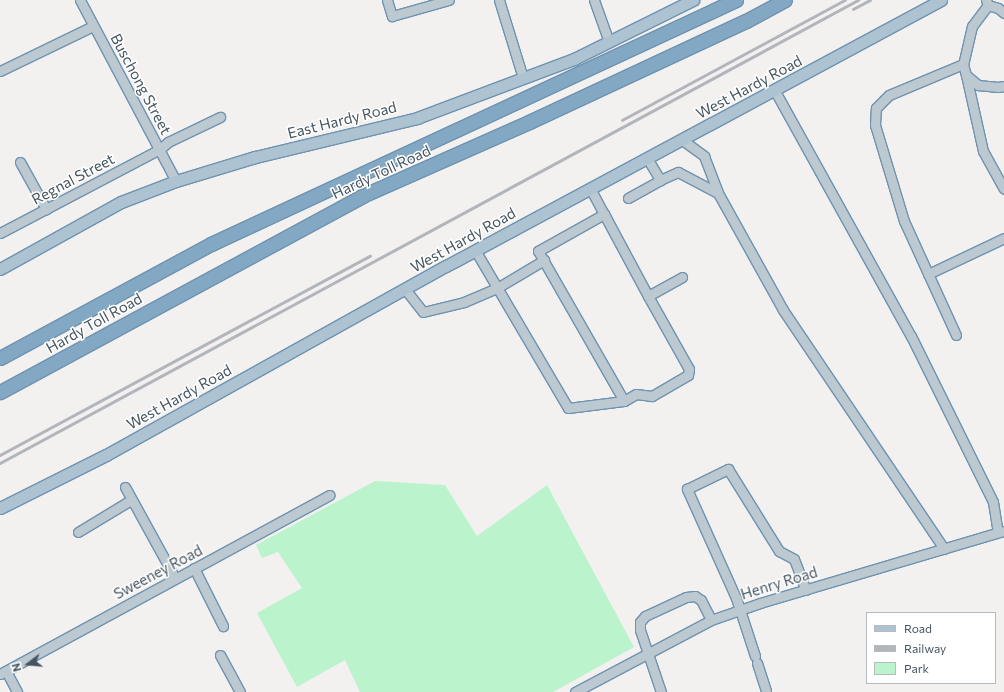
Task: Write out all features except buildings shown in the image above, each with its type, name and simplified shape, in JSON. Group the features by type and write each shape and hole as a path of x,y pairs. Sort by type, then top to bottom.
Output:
{"highway":[{"name":"Hardy Toll Road","path":"0,358 212,244 736,0"},
{"name":"Hardy Toll Road","path":"0,392 362,196 529,122 746,21 785,0"}],"main road":[{"name":"West Hardy Road","path":"0,508 106,455 475,250 941,0"},
{"name":"East Hardy Road","path":"0,269 120,202 176,182 255,157 417,118 574,59 686,2"}],"street":[{"name":"Buschong Street","path":"80,0 176,182"},
{"path":"386,0 392,16 449,0"},
{"path":"499,0 523,78"},
{"path":"594,0 609,42"},
{"path":"1004,13 987,2 972,26 963,64 983,151 1004,189"},
{"path":"0,72 93,26"},
{"path":"956,335 902,213 875,125 876,108 889,95 963,64"},
{"path":"966,75 978,85 998,87 1004,86"},
{"path":"775,90 911,336 993,502 1001,531"},
{"name":"Regnal Street","path":"0,233 160,150 168,142 220,117"},
{"path":"681,139 704,156 718,193 783,310 944,548"},
{"path":"647,158 660,180"},
{"path":"20,162 46,209"},
{"path":"628,198 660,180 678,172 718,193"},
{"path":"475,250 568,408 624,401 636,394 652,396 688,375 689,370 590,188"},
{"path":"604,214 538,251 624,401"},
{"path":"928,274 1004,238"},
{"path":"405,290 423,312 464,302 497,288 544,260"},
{"path":"648,296 682,276"},
{"path":"766,691 740,609 687,489 728,469 779,551 794,559 806,590"},
{"path":"125,487 175,578"},
{"name":"Sweeney Road","path":"3,673 175,578 330,495"},
{"path":"78,532 131,500"},
{"name":"Henry Road","path":"575,692 711,620 740,609 1001,531"},
{"path":"194,568 223,626"},
{"path":"661,692 640,630 640,622 645,616 686,597 695,596 701,600 711,620"},
{"path":"220,655 240,692"},
{"path":"3,673 17,692"}],"green space":[{"path":"375,481 445,485 477,536 547,485 634,647 553,692 360,692 345,660 297,687 257,613 302,588 278,552 262,558 256,545"}],"railway":[{"path":"622,120 845,0"},
{"path":"0,463 858,0"},
{"path":"853,9 870,0"},
{"path":"0,455 370,256"}]}
